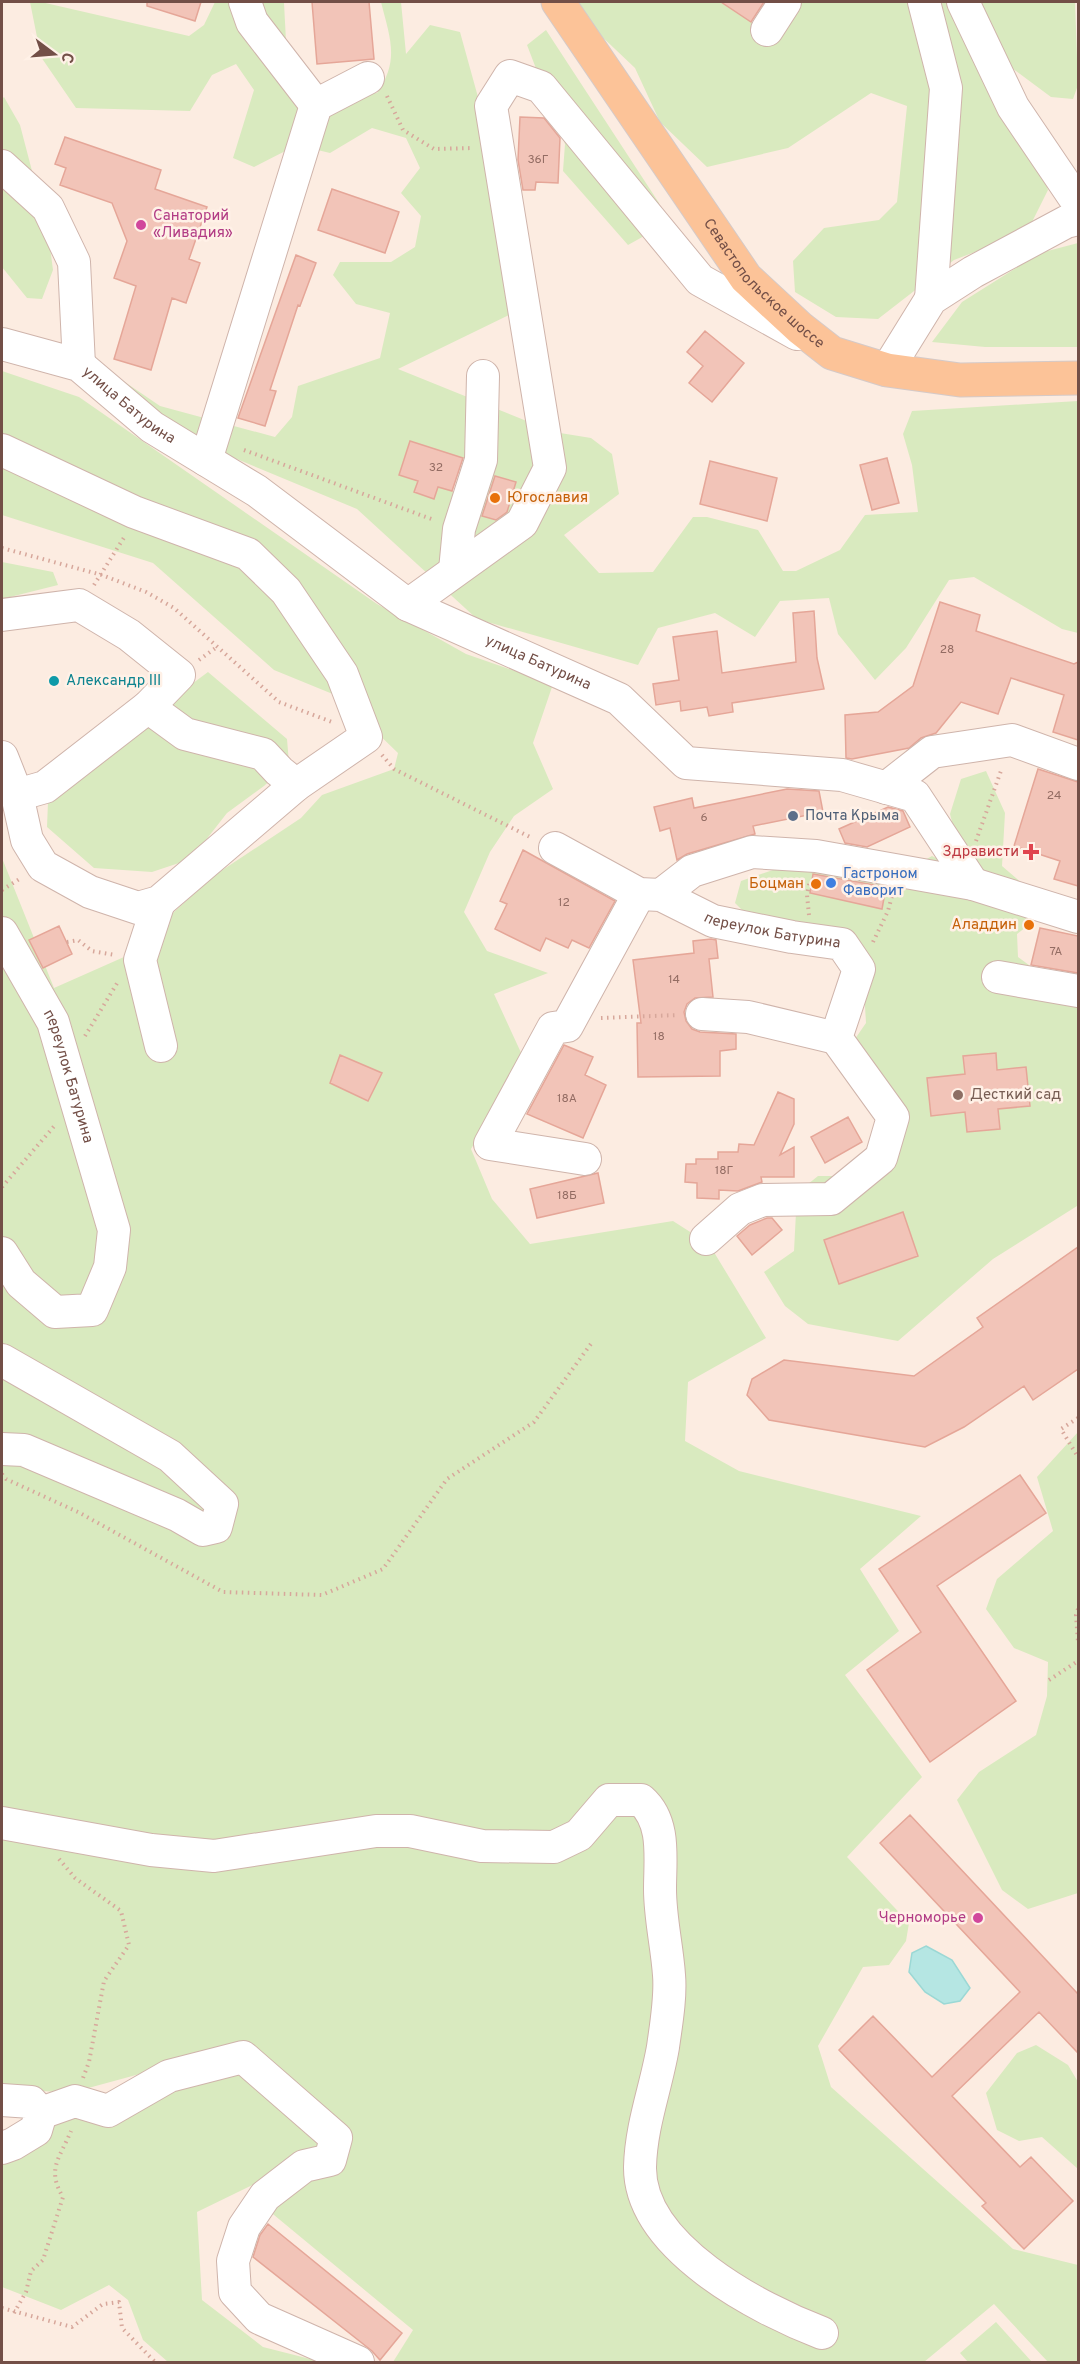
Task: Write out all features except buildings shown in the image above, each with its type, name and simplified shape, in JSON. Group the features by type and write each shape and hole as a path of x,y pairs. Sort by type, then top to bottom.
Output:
{"main road":[{"name":"Севастопольское шоссе","path":"558,2 746,278 800,328 832,353 960,380 1078,378"},
{"path":"891,364 1078,367"}],"street":[{"path":"245,2 252,22 316,105"},
{"path":"767,30 785,2"},
{"path":"924,2 946,88 932,299"},
{"path":"963,2 1013,107 1078,203"},
{"path":"408,605 522,523 550,468 491,106 510,76 541,87 700,280 832,353"},
{"path":"209,449 316,105 368,78"},
{"path":"2,166 48,208 74,262 79,365"},
{"path":"891,364 932,299 973,272 1066,222 1078,219"},
{"name":"улица Батурина","path":"2,344 79,365 152,427 209,449 257,490 408,605 619,699 686,763 842,775 915,796 969,878"},
{"path":"456,570 459,529 482,460 483,376"},
{"path":"2,450 108,500 248,554 286,591 342,674 366,737 296,785 159,902 138,908 90,892 43,866 27,840 17,795 2,757"},
{"path":"2,615 79,605 129,635 179,675 148,706 45,787 17,795"},
{"path":"148,706 185,734 263,753 296,785"},
{"path":"886,788 932,752 1011,740 1078,764"},
{"name":"переулок Батурина","path":"555,848 650,894 713,921 842,944 859,969"},
{"path":"585,1160 490,1144 553,1028 567,1026 650,894 692,871 752,852 816,856 898,871 969,878 1078,917"},
{"path":"159,902 136,959 161,1046"},
{"name":"переулок Батурина","path":"2,933 53,1022 114,1230 110,1267 92,1310 55,1312 21,1283 2,1253"},
{"path":"836,1038 859,969"},
{"path":"998,977 1078,991"},
{"path":"702,1014 748,1017 836,1038 893,1117 881,1158 831,1199 762,1200 740,1209 706,1239"},
{"path":"2,1360 170,1456 222,1504 216,1527 203,1530 177,1515 24,1450 2,1449"},
{"path":"2,1823 151,1850 214,1856 376,1831 410,1831 482,1846 554,1847 579,1835 609,1800 641,1800 651,1809 661,1841 660,1893 669,1978 662,2048 646,2114 640,2170 649,2204 663,2229 686,2255 747,2298 786,2320 822,2333"},
{"path":"41,2113 75,2101 108,2111 169,2076 243,2057 336,2138 330,2160 304,2166 280,2182 265,2196 244,2227 233,2262 235,2292 259,2318 358,2362"},
{"path":"2,2100 31,2102 41,2113"},
{"path":"2,2148 14,2144 36,2130 41,2113"}],"path":[{"path":"368,78 386,92 403,130 434,149 497,148"},
{"path":"209,449 459,529"},
{"path":"79,605 102,574 126,534 108,500"},
{"path":"2,549 102,574 146,592 174,608 279,702 366,737 394,769 510,828 555,848"},
{"path":"969,878 1011,740"},
{"path":"810,939 807,895 816,856"},
{"path":"859,969 888,911 898,871"},
{"path":"67,942 78,940 92,951 136,959 85,1036"},
{"path":"567,1026 611,1016 702,1014"},
{"path":"2,1187 76,1101"},
{"path":"2,1473 6,1479 78,1512 223,1592 322,1595 383,1569 447,1479 534,1422 593,1341"},
{"path":"1078,1418 1061,1429 1078,1457"},
{"path":"1078,1610 1078,1642"},
{"path":"1049,1680 1078,1661"},
{"path":"14,2313 26,2292 31,2271 43,2260 63,2197 56,2185 53,2170 77,2111 75,2101 89,2061 104,1981 129,1945 121,1911 60,1863 51,1833"},
{"path":"2,2308 72,2327 103,2304 119,2302 122,2328 155,2362"}],"green space":[{"path":"30,2 41,2 189,36 204,25 215,2 282,2 284,3 287,60 326,96 377,93 389,70 391,59 390,38 381,2 401,2 406,54 430,25 460,32 486,126 515,312 398,369 554,432 591,438 612,454 619,494 564,535 599,573 653,572 693,517 707,517 758,530 783,571 796,571 840,550 865,515 918,512 912,465 903,434 912,411 1078,401 1078,633 1062,629 974,577 949,580 906,648 875,680 838,634 829,598 780,601 755,637 715,613 658,628 638,665 477,619 357,509 208,447 122,395 113,374 160,406 275,437 292,417 298,386 380,358 390,313 356,304 333,275 340,262 391,262 415,247 421,216 401,193 420,168 406,138 372,128 330,153 297,145 254,167 233,158 254,90 236,64 212,75 190,111 76,108 41,57","holes":["410,441 472,461 462,494 438,487 434,499 414,492 418,481 399,475"]},
{"path":"575,2 721,2 758,26 775,2 1075,2 1078,85 1073,99 1051,97 1012,68 1048,190 1027,232 954,260 878,319 836,317 795,292 793,261 824,228 879,220 897,202 907,106 871,93 788,148 707,167 660,122 635,68 596,31"},
{"path":"546,30 659,203 662,226 628,245 563,171 565,144 527,45"},
{"path":"4,97 20,125 48,232 53,270 42,299 27,298 2,267 2,99"},
{"path":"1078,243 1078,347 985,347 932,342 962,302 1040,253"},
{"path":"2,371 79,397 377,604 466,654 553,684 533,743 553,789 514,816 490,852 464,912 487,951 548,973 494,994 523,1057 471,1149 492,1199 530,1244 673,1221 709,1244 766,1338 688,1382 685,1441 739,1471 921,1516 860,1569 899,1631 845,1675 922,1777 847,1857 909,1923 906,1941 889,1965 863,1967 818,2046 831,2087 1013,2249 1078,2265 1078,2362 1048,2362 994,2304 924,2362 393,2362 413,2330 268,2210 344,2138 246,2045 70,2093 2,2088 2,858 54,988 124,957 215,875 301,818 322,795 394,769 398,753 340,697 274,670 153,563 2,515"},
{"path":"2,562 53,572 58,585 2,599"},
{"path":"208,672 287,739 289,763 264,786 227,813 191,859 152,872 94,868 47,827 48,802 79,768"},
{"path":"986,771 1005,813 1002,866 1051,908 1017,934 1018,957 1078,1001 1077,1206 993,1259 898,1341 808,1324 785,1306 764,1272 794,1251 797,1193 818,1176 862,1176 903,1143 889,1108 837,1065 866,1023 862,956 760,928 735,903 741,881 793,863 887,881 932,856 965,872 950,814 961,779","holes":["995,1053 997,1070 1026,1067 1030,1106 998,1109 1000,1129 968,1132 965,1112 931,1116 965,1074 964,1056"]},
{"path":"1078,1432 1078,1893 1028,1909 1002,1890 957,1800 979,1772 1036,1735 1047,1696 1048,1662 1014,1648 986,1609 997,1579 1053,1531 1037,1477"},
{"path":"1036,2045 1068,2065 1078,2082 1078,2169 1042,2137 1019,2141 997,2130 986,2093 1017,2053"},
{"path":"241,2066 323,2135 320,2152 197,2212 202,2300 263,2347 322,2362 168,2362 143,2340 128,2300 109,2285 61,2310 2,2287 2,2156 53,2118 107,2120 172,2081"},
{"path":"996,2322 1032,2362 968,2362 960,2353"}],"water":[{"path":"926,1946 952,1960 970,1988 960,2001 944,2004 925,1992 909,1972 912,1953"}],"place":[{"name":"Санаторий «Ливадия»","path":"141,225"},
{"name":"Югославия","path":"495,498"},
{"name":"Александр III","path":"54,681"},
{"name":"Почта Крыма","path":"793,816"},
{"name":"Здрависти","path":"1031,852"},
{"name":"Гастроном Фаворит","path":"831,883"},
{"name":"Боцман","path":"816,884"},
{"name":"Аладдин","path":"1029,925"},
{"name":"Десткий сад","path":"958,1095"},
{"name":"Черноморье","path":"978,1918"}]}
